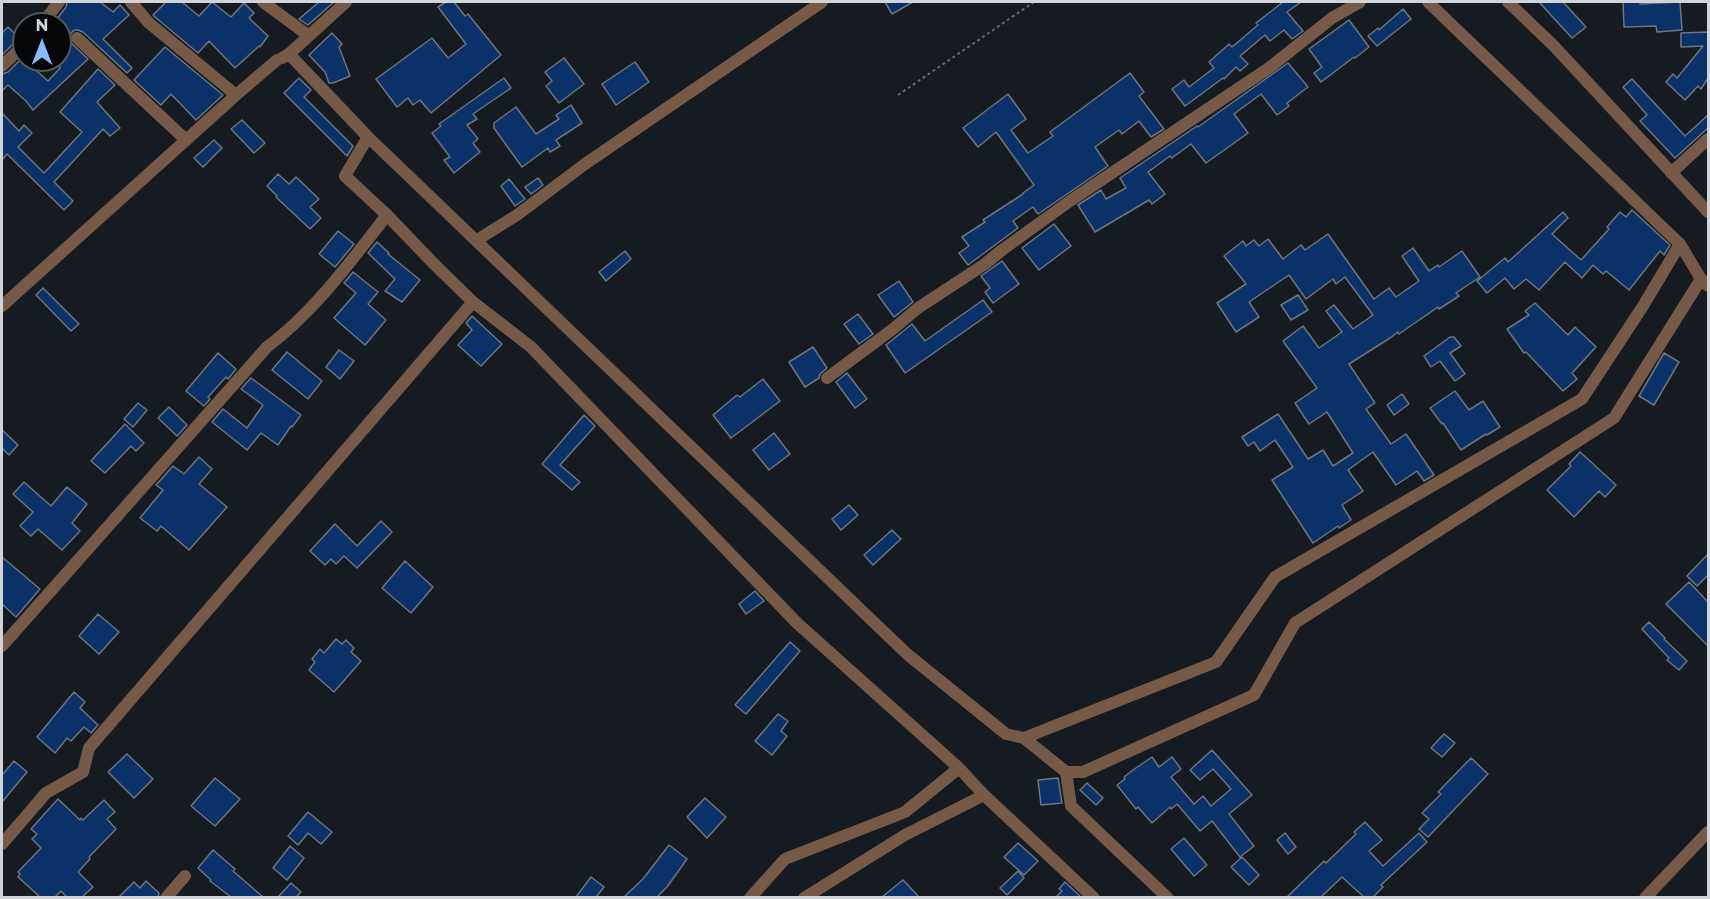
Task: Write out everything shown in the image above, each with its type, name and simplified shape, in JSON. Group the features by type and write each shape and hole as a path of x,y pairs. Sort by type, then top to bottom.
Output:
{"street":[{"path":"132,2 149,23 236,95"},
{"path":"263,2 309,36"},
{"path":"2,306 236,95 277,60 289,54 346,2"},
{"path":"477,240 822,2"},
{"path":"827,378 918,308 985,264 1070,201 1269,68 1332,18 1360,2"},
{"path":"289,54 368,137 907,654 1006,734 1024,738 1066,772 1083,772 1254,695 1295,623 1614,418 1705,283 1680,244 1428,2"},
{"path":"1508,2 1553,45 1708,212"},
{"path":"77,38 186,140"},
{"path":"368,137 345,176 473,302 531,347 797,623 960,768 984,795 1094,897"},
{"path":"1671,173 1708,139"},
{"path":"2,646 267,347 285,333 341,273 387,215"},
{"path":"1024,738 1216,662 1275,577 1582,399 1643,306 1680,244"},
{"path":"2,844 46,793 83,772 89,748 473,302"},
{"path":"750,897 784,859 905,812 960,768"},
{"path":"1066,772 1071,806 1168,897"},
{"path":"804,897 905,835 984,795"},
{"path":"1645,897 1708,832"},
{"path":"166,897 185,876"}],"path":[{"path":"898,95 1034,2"}],"building":[{"path":"67,2 100,2 113,12 120,5 129,15 103,39 132,68 127,73 83,32 74,30 72,32 72,12 62,12"},
{"path":"166,2 182,2 199,16 212,2 231,17 244,3 254,13 249,18 268,36 260,47 235,68 209,41 198,53 155,17 153,15"},
{"path":"319,2 334,2 308,25 299,19"},
{"path":"446,2 454,2 465,16 468,14 501,55 431,113 420,100 413,105 408,98 397,107 376,79 432,38 448,58 466,44 438,7"},
{"path":"885,2 913,2 892,14"},
{"path":"1283,2 1301,2 1287,12 1303,31 1292,39 1284,30 1270,41 1265,35 1240,56 1248,64 1240,71 1236,67 1224,79 1185,106 1172,89 1184,80 1189,87 1214,68 1209,62 1229,44 1232,47 1258,25 1256,23"},
{"path":"1539,2 1563,2 1586,27 1572,38"},
{"path":"1623,2 1640,2 1640,4 1680,2 1682,30 1657,32 1656,26 1624,27"},
{"path":"1403,9 1411,19 1377,46 1368,36 1378,28 1379,30"},
{"path":"1349,20 1369,47 1321,82 1314,73 1322,67 1309,49"},
{"path":"8,27 12,31 12,45 2,55 2,33"},
{"path":"1708,32 1708,78 1701,89 1698,86 1685,100 1666,82 1673,74 1677,78 1703,46 1681,47 1681,33"},
{"path":"332,33 342,44 339,47 350,76 329,83 325,72 309,55"},
{"path":"72,44 88,59 33,110 8,85 2,91 2,74 12,68 12,72 38,72 48,81 56,72 72,72"},
{"path":"165,47 223,95 196,120 171,94 161,105 134,80"},
{"path":"564,58 584,84 559,103 546,86 552,81 545,72"},
{"path":"635,62 649,82 616,105 602,84"},
{"path":"1288,63 1308,87 1287,103 1289,106 1277,115 1261,94 1234,114 1248,133 1206,163 1191,144 1172,158 1170,156 1148,172 1165,194 1152,204 1149,200 1095,232 1078,205 1101,190 1106,199 1126,188 1120,178 1198,127"},
{"path":"98,69 115,85 97,102 120,128 110,136 103,129 54,182 73,201 64,210 7,154 2,160 2,113 19,131 24,125 32,133 18,147 44,173 82,132 60,112"},
{"path":"1130,73 1144,92 1139,96 1164,129 1151,137 1139,121 1122,134 1119,130 1095,147 1108,166 1038,214 1033,207 1013,221 1018,228 968,265 959,253 969,246 962,237 1034,185 996,132 978,147 963,128 1008,94 1026,119 1011,130 1028,153 1053,136 1050,132"},
{"path":"299,78 311,90 304,97 353,146 347,156 284,93"},
{"path":"504,78 511,88 473,114 477,119 467,125 478,139 473,143 480,152 454,173 444,160 450,157 432,133 441,126 439,124"},
{"path":"1632,79 1685,136 1708,115 1708,128 1675,158 1640,121 1647,115 1623,87"},
{"path":"571,105 582,123 556,140 560,146 550,152 548,148 522,167 494,128 494,123 516,107 536,134 559,119 556,115"},
{"path":"242,120 265,143 254,153 231,129"},
{"path":"214,140 222,148 203,167 194,158"},
{"path":"278,174 289,184 296,177 319,199 310,207 321,218 310,229 267,186"},
{"path":"538,178 543,185 531,194 525,187"},
{"path":"509,179 525,199 515,206 501,186"},
{"path":"1632,210 1670,245 1664,255 1660,251 1629,290 1606,271 1603,274 1593,265 1582,278 1565,262 1539,290 1526,279 1514,289 1505,278 1487,293 1477,281 1505,258 1508,262 1563,212 1568,218 1552,234 1581,260 1609,229 1607,227 1620,212 1626,217"},
{"path":"1054,224 1071,246 1039,270 1022,248"},
{"path":"338,231 354,244 335,267 319,254"},
{"path":"1328,234 1374,299 1389,288 1396,297 1419,281 1402,256 1413,248 1429,271 1462,251 1480,277 1456,293 1459,296 1349,364 1375,403 1366,409 1391,444 1406,434 1434,475 1424,481 1417,471 1396,485 1373,452 1348,470 1363,491 1342,505 1351,520 1313,543 1272,480 1293,467 1275,440 1260,451 1254,442 1248,446 1242,437 1278,414 1308,459 1323,450 1333,466 1353,453 1327,412 1309,424 1295,403 1317,388 1283,341 1303,326 1319,348 1342,332 1326,311 1334,305 1353,329 1373,315 1345,277 1336,284 1333,279 1306,299 1289,275 1249,302 1259,317 1236,332 1217,303 1246,284 1224,256 1243,241 1246,246 1254,240 1259,246 1268,239 1283,259 1301,245 1305,250"},
{"path":"377,242 420,280 402,302 385,291 395,279 368,253"},
{"path":"625,251 631,259 606,281 599,272"},
{"path":"1002,261 1019,284 993,303 985,292 990,288 981,276"},
{"path":"353,272 378,292 368,304 386,320 365,345 334,318 356,293 344,283"},
{"path":"899,281 913,302 894,317 878,295"},
{"path":"43,288 79,324 71,331 36,295"},
{"path":"1298,295 1308,310 1291,320 1281,305"},
{"path":"983,300 992,312 905,373 886,345 912,324 925,341"},
{"path":"1535,303 1568,335 1575,327 1596,347 1572,373 1577,379 1563,391 1526,352 1524,353 1507,329 1529,315 1525,311"},
{"path":"858,314 873,334 859,344 844,324"},
{"path":"472,316 502,344 481,366 458,345 472,330 466,323"},
{"path":"1450,337 1454,337 1461,346 1450,353 1465,374 1455,381 1440,361 1431,367 1424,356"},
{"path":"813,347 827,368 819,378 805,387 789,362"},
{"path":"339,350 354,361 340,379 326,367"},
{"path":"287,352 322,381 308,399 272,370"},
{"path":"218,353 236,369 208,397 210,399 204,406 186,391"},
{"path":"1664,353 1679,362 1654,405 1639,396"},
{"path":"847,373 867,399 855,408 836,382"},
{"path":"251,378 301,415 278,445 261,433 247,450 212,422 223,409 247,428 263,405 241,389"},
{"path":"763,379 780,401 731,438 713,415 737,395 740,397"},
{"path":"1455,391 1469,410 1483,401 1500,427 1461,450 1430,408"},
{"path":"1402,394 1409,404 1394,415 1387,405"},
{"path":"138,403 147,410 133,427 124,419"},
{"path":"169,407 187,425 177,436 158,418"},
{"path":"584,415 595,426 560,465 580,482 572,490 542,464"},
{"path":"125,424 144,443 136,451 131,446 105,473 91,461"},
{"path":"2,430 18,445 9,455 2,448"},
{"path":"774,433 790,454 769,470 753,450"},
{"path":"1580,452 1616,485 1605,497 1599,491 1574,517 1547,490 1571,466 1569,464"},
{"path":"199,457 212,469 199,484 227,507 189,550 161,526 157,531 140,518 163,490 156,485 173,466 184,474"},
{"path":"24,482 51,506 67,487 87,504 72,523 80,531 62,550 38,529 31,536 20,526 33,512 13,494"},
{"path":"849,505 858,515 841,530 832,519"},
{"path":"381,521 392,532 357,568 344,556 336,564 331,559 325,565 310,551 335,524 357,546"},
{"path":"892,530 901,539 873,565 864,555"},
{"path":"1708,554 1708,575 1697,586 1687,576"},
{"path":"2,557 40,589 16,617 2,604"},
{"path":"405,561 433,587 411,613 382,588"},
{"path":"1689,582 1708,602 1708,646 1666,604"},
{"path":"755,591 764,601 746,614 739,604"},
{"path":"98,614 119,632 99,654 79,636"},
{"path":"1649,622 1687,661 1679,670 1667,660 1669,658 1642,629"},
{"path":"336,639 342,644 346,640 354,648 351,652 361,661 334,692 309,670 315,662 312,659 320,649 324,653"},
{"path":"790,642 800,651 746,714 735,705"},
{"path":"74,692 85,702 80,708 98,725 91,733 84,727 71,741 67,738 55,753 37,737"},
{"path":"778,714 788,721 781,731 787,736 772,755 755,741"},
{"path":"1444,734 1455,743 1442,757 1431,748"},
{"path":"1212,750 1252,795 1229,814 1254,846 1240,857 1212,821 1200,831 1177,804 1171,809 1170,807 1152,823 1138,807 1136,809 1117,785 1125,779 1124,777 1152,757 1159,767 1172,757 1181,769 1171,777 1194,804 1203,796 1211,806 1231,789 1213,769 1200,780 1190,770"},
{"path":"127,754 153,779 134,798 108,772"},
{"path":"1471,758 1488,774 1428,837 1419,829 1429,819 1422,813 1441,794 1438,792"},
{"path":"14,761 27,772 2,802 2,775"},
{"path":"215,778 240,799 215,826 191,806"},
{"path":"1058,778 1062,803 1041,805 1038,780"},
{"path":"1087,783 1103,798 1096,805 1080,790"},
{"path":"705,798 726,817 707,838 687,817"},
{"path":"58,799 80,820 81,818 83,820 104,800 115,812 107,819 116,829 78,872 93,887 82,897 67,897 61,891 55,897 40,897 18,877 20,874 18,872 41,848 32,839 37,834 31,829"},
{"path":"308,812 332,832 321,844 308,833 298,845 288,836"},
{"path":"1365,822 1382,840 1369,851 1383,866 1419,833 1427,842 1381,885 1383,887 1373,897 1364,897 1342,877 1321,897 1287,897 1324,861 1326,863"},
{"path":"1285,833 1296,847 1288,854 1277,840"},
{"path":"1184,838 1207,865 1194,876 1171,849"},
{"path":"1018,843 1038,861 1024,875 1004,857"},
{"path":"669,845 687,859 667,887 657,897 624,897 643,879"},
{"path":"290,846 304,858 287,880 273,868"},
{"path":"213,850 263,897 231,897 210,881 198,868"},
{"path":"1242,857 1259,875 1249,885 1231,867"},
{"path":"1018,871 1024,878 1007,895 1000,888"},
{"path":"591,877 604,887 596,897 576,897"},
{"path":"903,880 919,897 882,897"},
{"path":"146,881 159,893 158,897 119,897 134,882 140,888"},
{"path":"1065,882 1081,897 1056,897 1062,891 1059,889"},
{"path":"291,883 301,892 296,897 278,897"}]}
